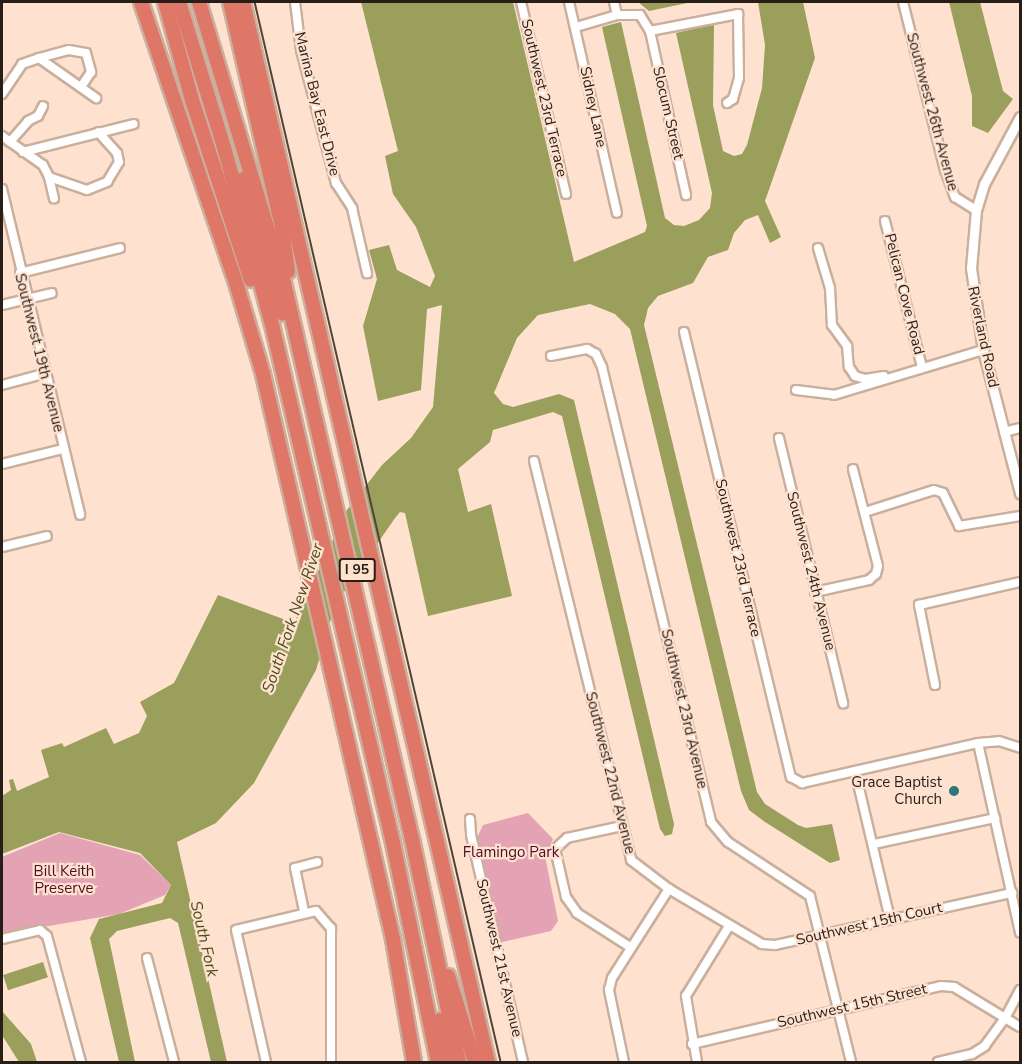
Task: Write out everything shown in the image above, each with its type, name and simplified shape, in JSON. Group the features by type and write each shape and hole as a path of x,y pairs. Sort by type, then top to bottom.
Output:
{"highway":[{"path":"134,2 150,33"},
{"path":"141,2 237,286 268,396 423,1062"},
{"path":"155,2 192,100 278,307"},
{"path":"165,2 192,100"},
{"name":"I 95","path":"179,2 224,147 278,307 415,838 448,975 464,1062"},
{"path":"191,2 278,307"},
{"path":"199,2 278,307 340,564 405,843 449,1062"},
{"name":"I 95","path":"205,2 290,286 278,307 281,361 393,843 438,1062"},
{"path":"222,2 256,116"},
{"path":"230,2 282,228 290,286"},
{"path":"243,2 488,1062"},
{"path":"415,838 459,1062"},
{"path":"393,939 414,1062"},
{"path":"448,975 475,1062"}],"street":[{"name":"Marina Bay East Drive","path":"295,2 301,50 336,183 352,208 367,273"},
{"name":"Southwest 23rd Terrace","path":"521,2 566,194"},
{"name":"Sidney Lane","path":"569,2 617,213"},
{"path":"614,2 617,15"},
{"name":"Southwest 26th Avenue","path":"903,2 945,170 955,197 976,210"},
{"path":"576,27 617,15 640,15 650,32 738,14 739,78 733,99 727,104"},
{"name":"Slocum Street","path":"650,32 686,195"},
{"path":"2,94 22,64 69,50 86,53 91,72 81,87"},
{"path":"39,58 96,98"},
{"path":"10,142 28,121 38,116 43,106"},
{"name":"Riverland Road","path":"1020,117 994,160 976,210 971,291 983,350 1020,493"},
{"path":"23,152 134,124"},
{"path":"49,177 76,189 94,190 108,182 118,162 117,153 98,132"},
{"path":"2,136 43,165 49,177 54,198"},
{"name":"Southwest 19th Avenue","path":"2,189 25,299 80,515"},
{"name":"Pelican Cove Road","path":"885,221 922,367"},
{"path":"20,273 120,248"},
{"path":"818,248 830,288 832,325 847,346 849,368 855,376 865,379 900,374"},
{"path":"2,305 52,293"},
{"name":"Southwest 23rd Terrace","path":"684,332 788,767 795,781 802,783 855,771"},
{"name":"Southwest 23rd Avenue","path":"551,356 587,349 596,354 602,367 711,822 728,842 805,890 815,907 851,1062"},
{"path":"796,390 834,395 983,350"},
{"path":"2,385 43,374"},
{"path":"1004,432 1020,428"},
{"name":"Southwest 24th Avenue","path":"779,438 843,703"},
{"path":"2,464 63,448"},
{"name":"Southwest 22nd Avenue","path":"534,461 631,860 669,889 729,926"},
{"path":"815,592 869,580 876,574 878,566 853,469"},
{"path":"865,512 934,490 944,493 959,526 1020,516"},
{"path":"2,547 47,536"},
{"path":"935,685 919,606 1020,582"},
{"path":"890,919 855,771 978,743 999,741 1020,748"},
{"path":"978,743 1020,932"},
{"path":"874,844 995,818"},
{"name":"Southwest 21st Avenue","path":"470,819 471,835 523,1062"},
{"path":"622,826 567,838 555,849 566,897 577,913 630,947"},
{"path":"304,911 295,868 317,862"},
{"path":"624,1062 609,990 612,978 669,889"},
{"name":"Southwest 15th Court","path":"729,926 762,944 821,935 1012,893"},
{"path":"266,1062 236,930 304,911 316,911 331,928 331,1062"},
{"path":"697,1062 692,1044 686,996 729,926"},
{"path":"2,939 42,930 49,942 81,1062"},
{"path":"147,958 174,1062"},
{"name":"Southwest 15th Street","path":"692,1044 941,986 954,987 1020,1027"},
{"path":"938,1062 972,1054 985,1046 1005,1018 1020,990"}],"green space":[{"name":"Flamingo Park","path":"528,813 553,839 545,856 558,921 551,931 498,943 475,842 483,825"},
{"name":"Bill Keith Preserve","path":"60,833 140,855 171,885 165,895 119,914 2,934 2,857"}],"shaded area":[{"path":"361,2 513,2 574,262 645,232 647,226 602,27 621,22 665,218 674,225 684,226 699,220 710,208 712,193 676,33 714,24 713,105 723,151 734,156 742,154 747,145 762,88 765,45 758,2 803,2 815,58 765,201 781,237 770,243 758,215 745,220 734,233 728,250 708,257 693,283 658,296 648,308 644,325 757,792 765,804 798,825 806,828 832,824 840,860 830,863 765,822 749,810 741,791 630,329 615,314 590,304 538,315 517,338 494,393 503,404 513,407 559,394 574,400 674,824 672,834 665,836 660,829 562,416 553,412 493,430 490,442 458,469 468,512 491,504 512,596 428,616 405,513 400,512 335,605 316,670 254,783 216,823 177,842 227,1062 211,1062 178,923 170,918 117,931 109,939 135,1062 119,1062 90,938 99,919 162,903 171,885 140,853 59,832 2,854 2,796 11,790 9,780 13,779 17,791 49,777 41,750 62,743 64,747 106,728 114,744 139,733 147,716 140,702 174,683 218,595 294,623 347,510 382,465 411,438 433,407 442,305 427,309 421,390 378,401 363,326 377,279 369,250 389,245 397,270 430,287 435,276 416,227 393,194 385,156 398,151"},
{"path":"638,2 692,2 649,11"},
{"path":"949,2 980,2 1003,91 1013,99 988,133 972,126 972,96"},
{"path":"43,962 48,977 8,990 3,975"},
{"path":"2,1011 31,1044 37,1062 19,1062 2,1035"}],"railway":[{"path":"255,2 501,1062"}],"place":[{"name":"Grace Baptist Church","path":"954,791"}],"water label":[{"name":"South Fork New River","path":"293,618"},
{"name":"South Fork","path":"204,939"}]}
